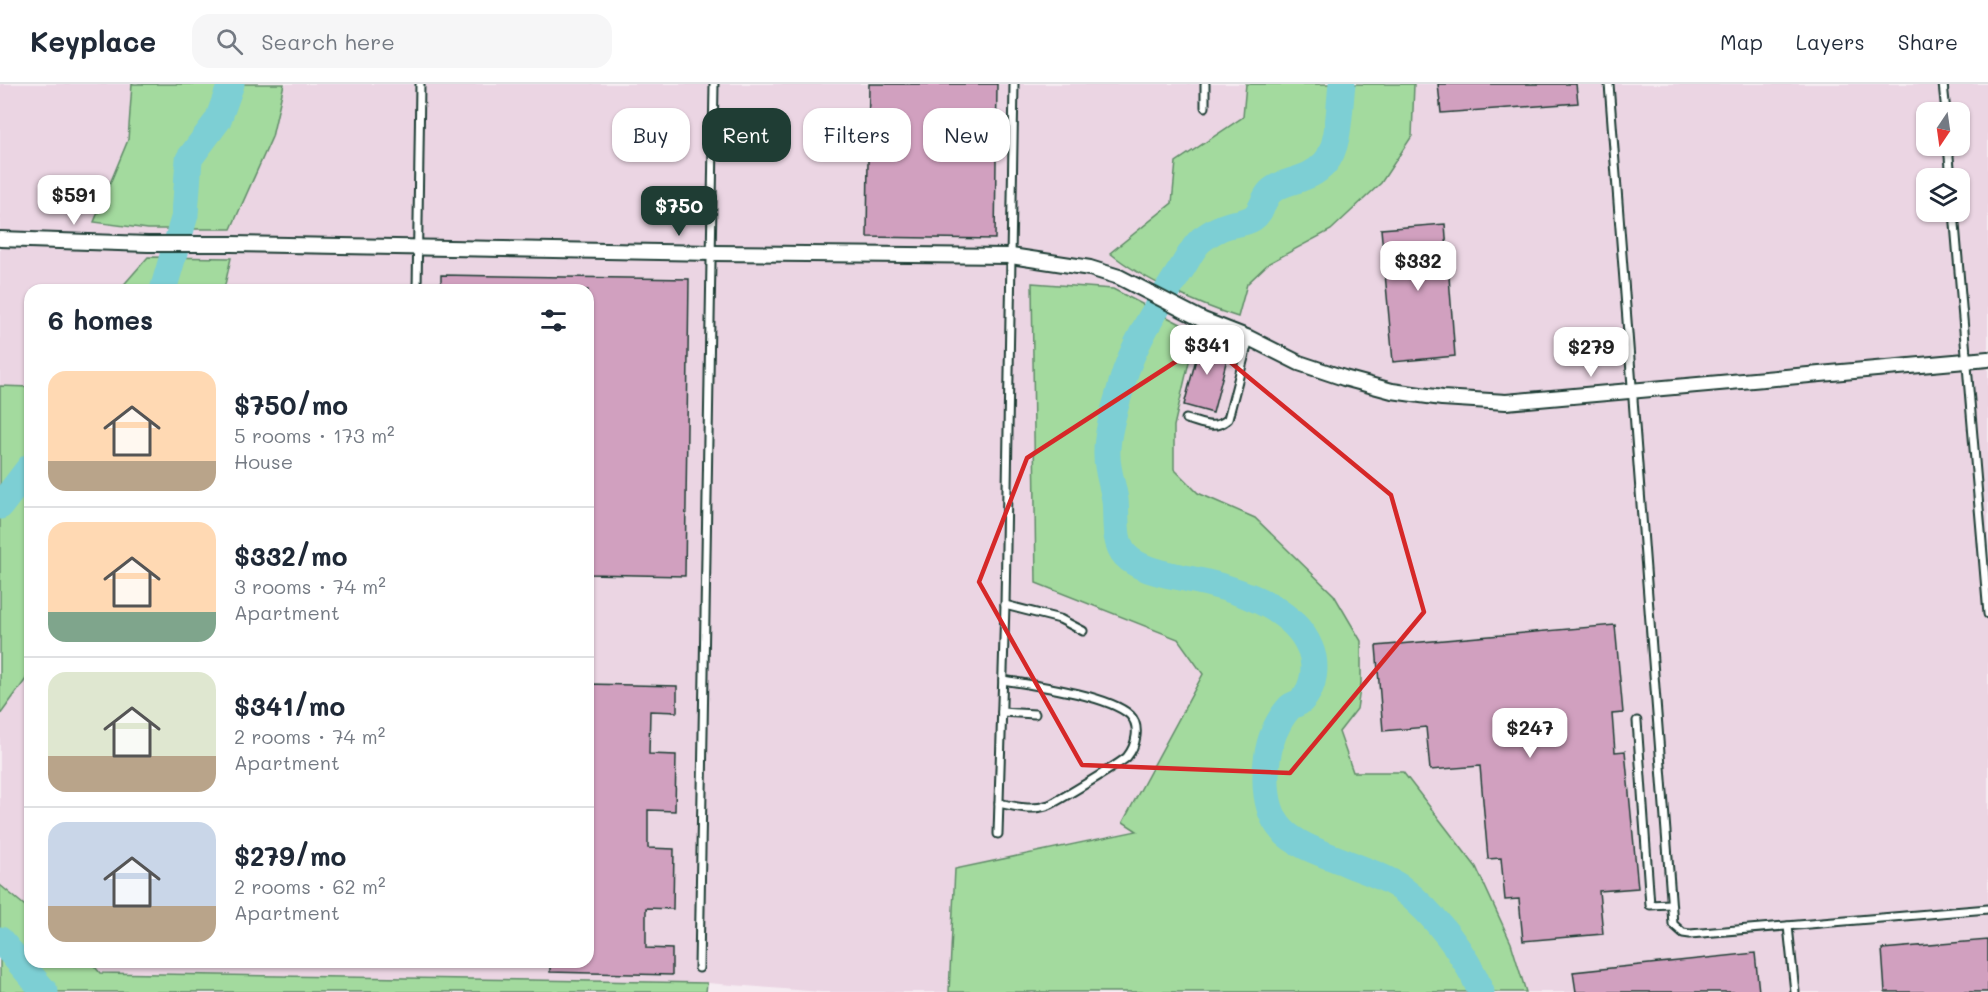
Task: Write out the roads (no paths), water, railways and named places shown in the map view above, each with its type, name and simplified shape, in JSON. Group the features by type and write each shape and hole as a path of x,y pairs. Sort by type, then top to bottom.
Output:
{"street":[{"path":"0,239 148,244 1011,256 1090,268 1119,277 1203,320 1249,338 1299,363 1344,378 1392,391 1442,398 1506,402 1988,359"}],"lane":[{"path":"417,284 420,84"},
{"path":"699,968 714,84"},
{"path":"998,834 1005,605 1014,84"},
{"path":"1205,84 1205,107"},
{"path":"1609,84 1673,924 1683,933 1988,909"},
{"path":"1943,84 1945,102"},
{"path":"1955,222 1988,614"},
{"path":"1186,419 1215,426 1221,425 1228,419 1249,338"},
{"path":"1005,605 1060,619 1083,631"},
{"path":"999,803 1022,808 1050,804 1126,758 1134,746 1137,735 1135,723 1130,715 1115,706 1044,686 1003,680"},
{"path":"1002,712 1035,714"},
{"path":"1637,721 1650,905 1671,904"},
{"path":"1788,926 1795,992"}],"waterway":[{"path":"165,284 185,215 189,159 218,120 231,84"},
{"path":"1342,84 1334,147 1325,163 1311,174 1275,188 1253,218 1221,228 1201,240 1155,311 1132,354 1112,419 1107,447 1107,462 1115,500 1117,536 1125,555 1138,565 1223,587 1258,600 1290,620 1302,633 1314,661 1312,683 1306,696 1290,707 1280,720 1269,747 1267,792 1275,819 1282,830 1296,841 1382,877 1413,898 1448,935 1467,963 1481,992"},
{"path":"0,506 24,475"},
{"path":"0,940 24,968"},
{"path":"24,968 45,992"}]}
